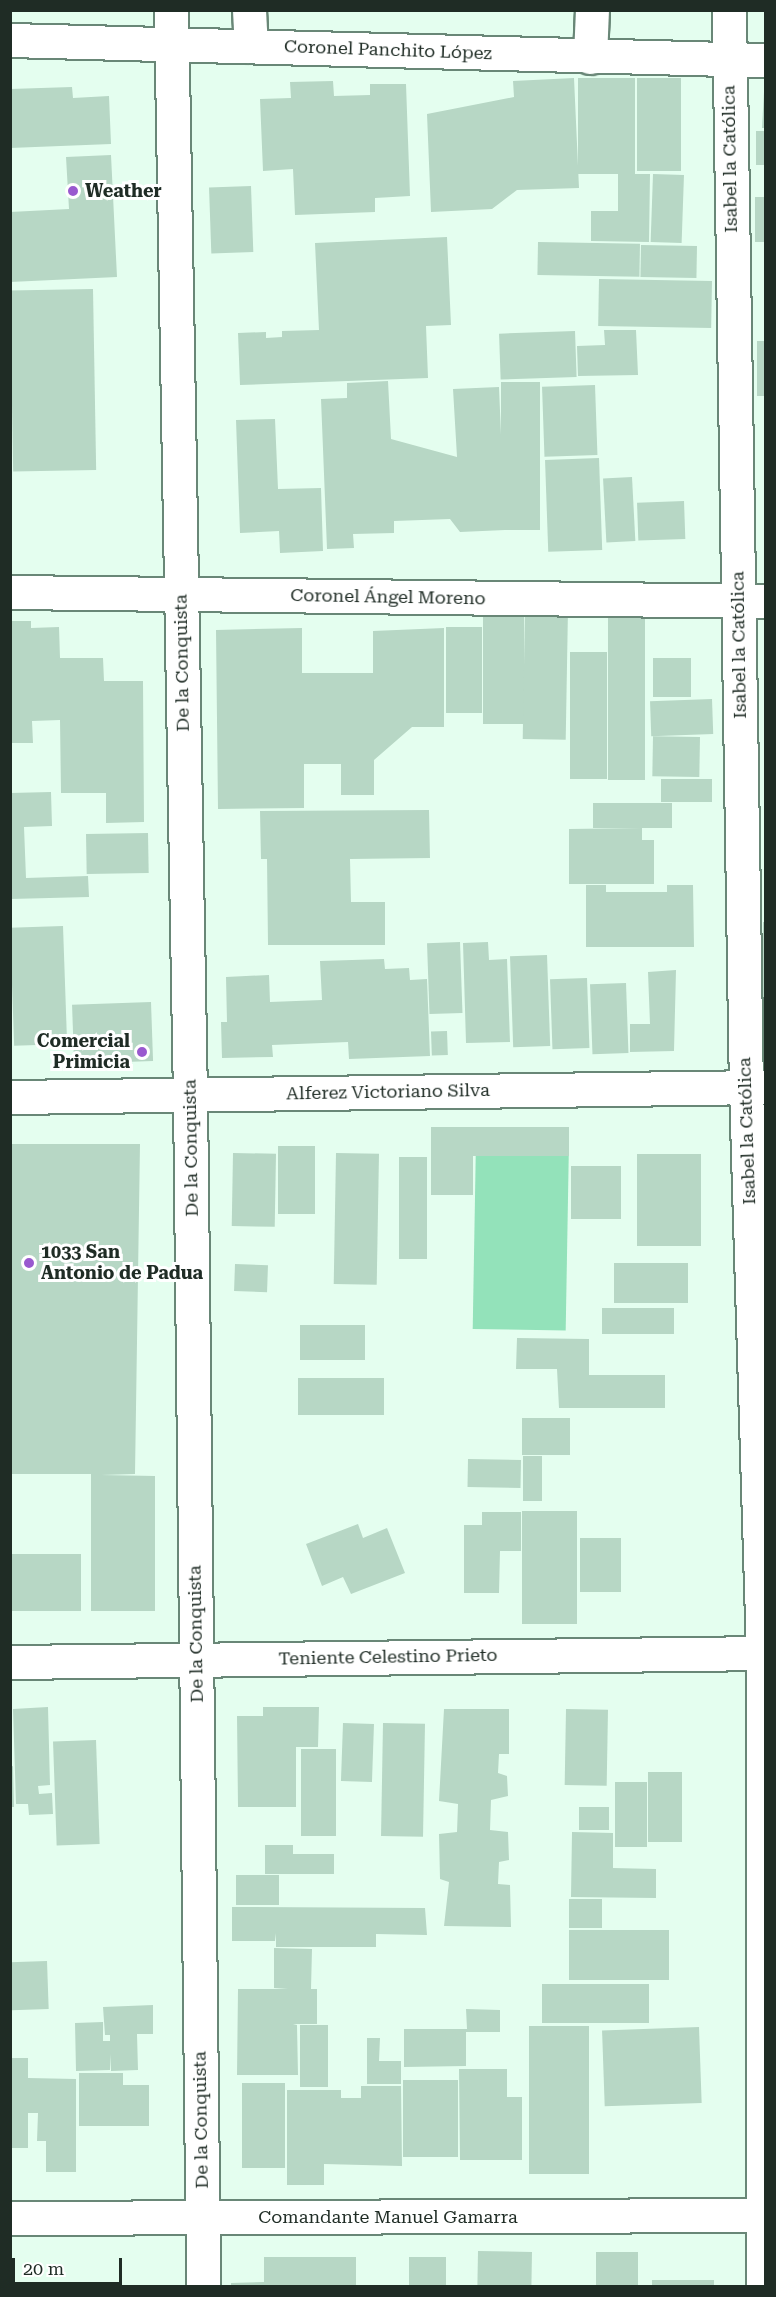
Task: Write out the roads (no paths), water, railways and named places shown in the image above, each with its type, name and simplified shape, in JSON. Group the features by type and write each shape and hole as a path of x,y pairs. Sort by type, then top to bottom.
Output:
{"street":[{"name":"De la Conquista","path":"171,10 190,1095 202,2286"},
{"path":"249,10 251,46"},
{"path":"590,57 592,10"},
{"name":"Isabel la Católica","path":"729,10 728,59 752,601 764,1653 763,2286"},
{"name":"Coronel Panchito López","path":"10,40 765,60"},
{"name":"Coronel Ángel Moreno","path":"10,592 752,601"},
{"name":"Alferez Victoriano Silva","path":"10,1097 756,1087"},
{"name":"Teniente Celestino Prieto","path":"10,1662 764,1653"},
{"name":"Comandante Manuel Gamarra","path":"10,2218 764,2215"}],"place":[{"name":"Weather","path":"73,191"},
{"name":"Comercial Primicia","path":"142,1052"},
{"name":"1033 San Antonio de Padua","path":"29,1263"}]}
